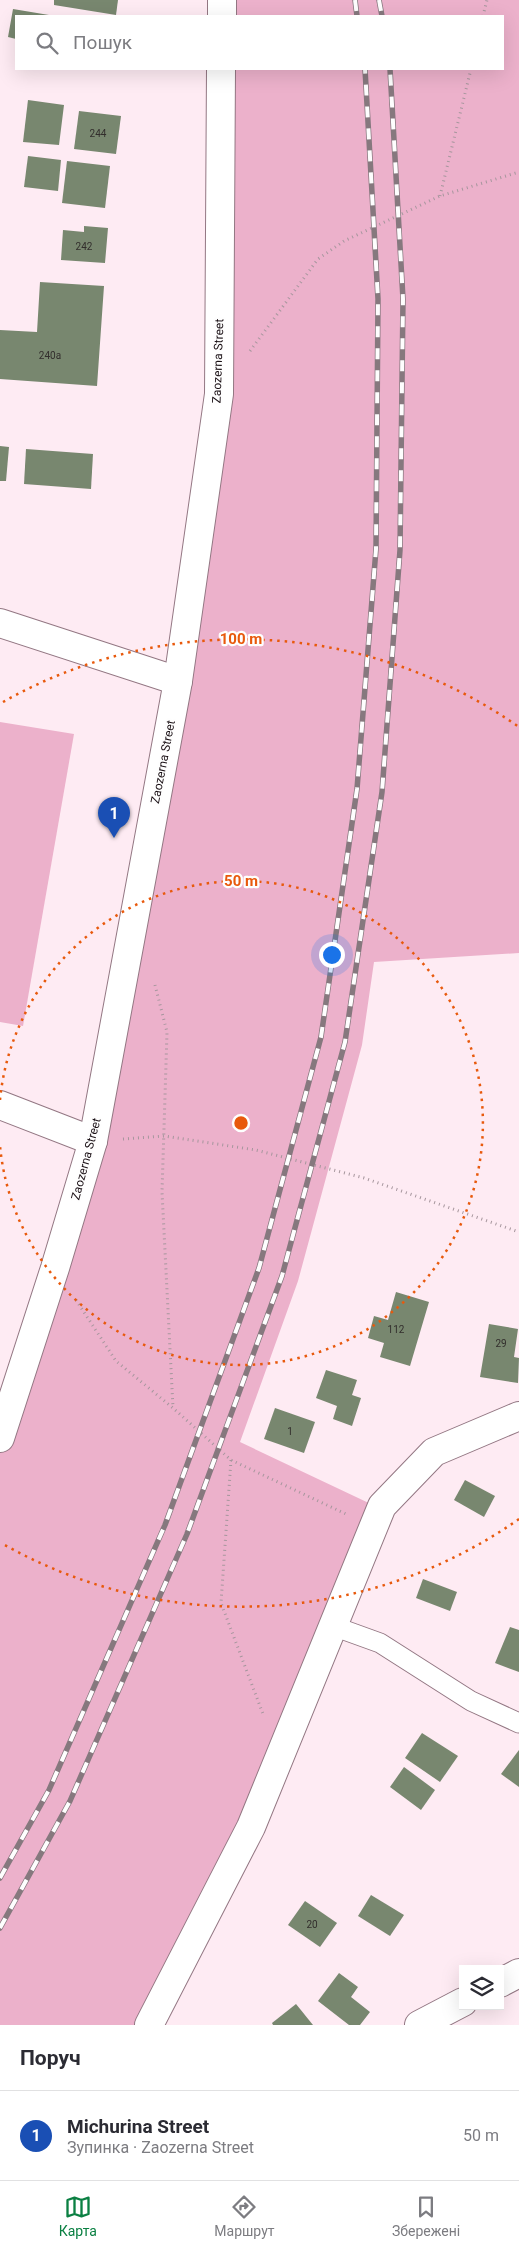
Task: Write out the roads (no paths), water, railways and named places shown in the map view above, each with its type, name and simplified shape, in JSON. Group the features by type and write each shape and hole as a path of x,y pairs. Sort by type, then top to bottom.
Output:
{"street":[{"path":"222,0 222,15"},
{"name":"Zaozerna Street","path":"0,1438 55,1268 93,1141 178,680 219,394 221,70"},
{"path":"0,623 178,680"},
{"path":"0,1105 93,1141"},
{"path":"148,2025 251,1827 382,1506 434,1452 519,1416"},
{"path":"504,1981 519,1973"},
{"path":"419,2025 459,2004"}],"lane":[{"path":"333,1626 380,1643 471,1701 519,1723"}],"railway":[{"path":"355,0 357,15"},
{"path":"379,0 382,15"},
{"path":"0,1878 49,1790 165,1525 259,1268 321,1037 357,789 376,549 378,299 365,70"},
{"path":"0,1928 70,1801 187,1534 282,1276 345,1042 382,792 400,550 403,299 390,70"}],"place":[{"name":"Michurina Street","path":"114,838"}]}
